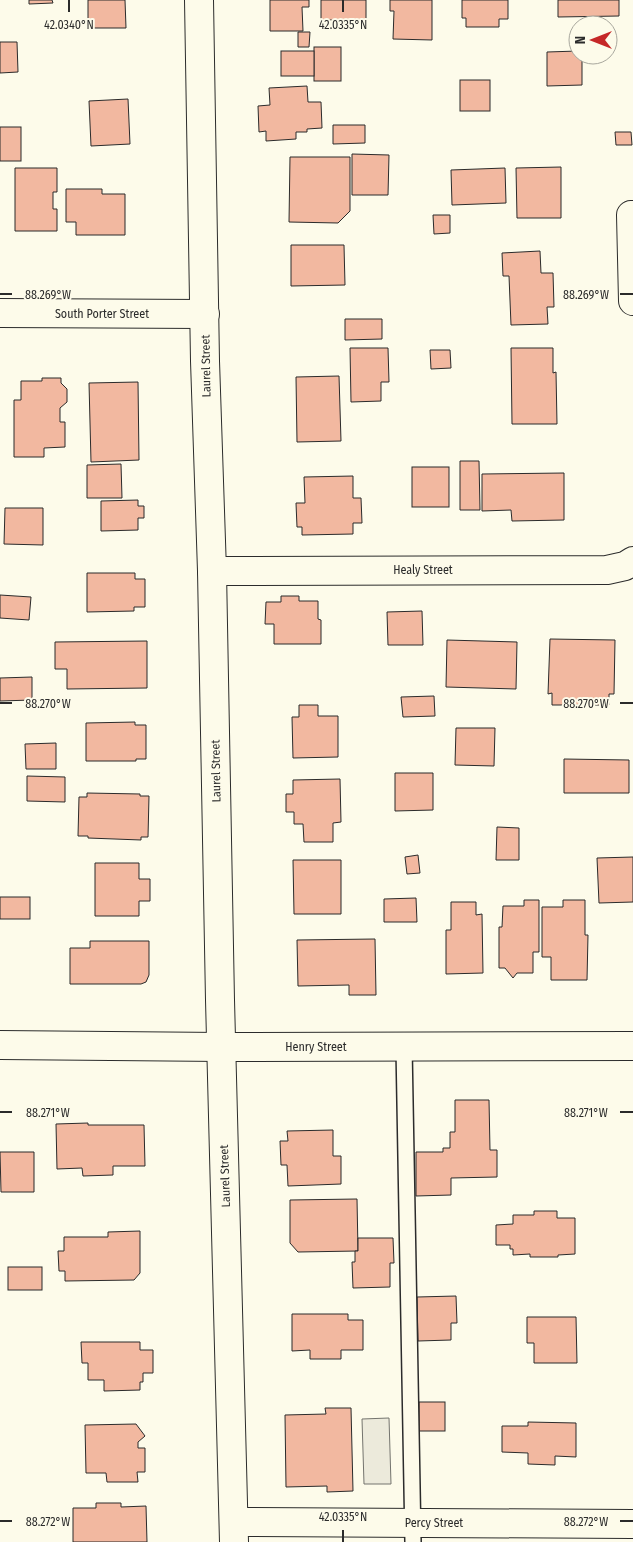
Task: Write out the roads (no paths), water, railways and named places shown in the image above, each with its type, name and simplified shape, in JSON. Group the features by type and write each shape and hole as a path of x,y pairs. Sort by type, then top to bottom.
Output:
{"street":[{"name":"Laurel Street","path":"199,0 204,314 212,571 234,1532"},
{"path":"631,216 633,301"},
{"name":"South Porter Street","path":"0,313 204,314"},
{"name":"Healy Street","path":"212,571 607,570 625,566 633,561"},
{"name":"Henry Street","path":"0,1045 222,1047 633,1046"},
{"name":"Percy Street","path":"234,1532 413,1533 633,1524"}],"lane":[{"path":"404,1046 413,1533"}]}
